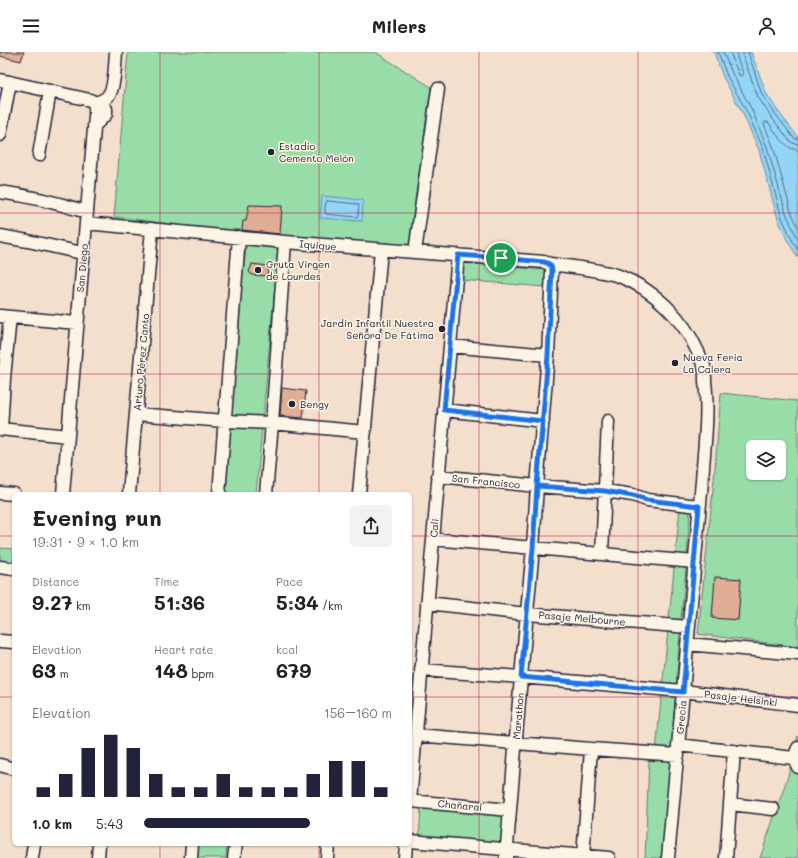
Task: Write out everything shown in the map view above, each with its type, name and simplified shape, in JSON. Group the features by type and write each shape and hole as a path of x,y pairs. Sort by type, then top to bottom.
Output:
{"street":[{"path":"0,136 5,81 90,100 94,103 99,102 110,94 113,83 116,52"},
{"path":"414,252 438,89"},
{"path":"39,155 50,91"},
{"name":"San Diego","path":"63,492 82,253 94,126 94,103"},
{"name":"Iquique","path":"0,192 23,195 58,203 86,218 152,229 284,242 544,262 618,276 641,286 663,303 683,324 704,366 707,396 702,481"},
{"name":"Arturo Pérez Canto","path":"129,492 152,229"},
{"path":"0,236 82,253"},
{"path":"219,492 239,237"},
{"path":"266,492 284,242"},
{"path":"359,492 381,250"},
{"name":"Cali","path":"412,779 458,255"},
{"name":"Marathon","path":"506,853 533,548 548,355 552,270 550,264"},
{"path":"68,436 1,429 5,316 77,323"},
{"path":"450,346 548,355"},
{"path":"444,410 543,421"},
{"path":"136,414 272,423 365,432"},
{"path":"602,554 608,421"},
{"name":"San Francisco","path":"438,476 605,491 647,500 699,506"},
{"name":"Grecia","path":"668,858 702,481"},
{"path":"0,493 12,494"},
{"path":"433,539 695,562"},
{"path":"0,567 12,569"},
{"name":"Pasaje Melbourne","path":"427,603 527,614 689,627"},
{"path":"0,641 12,642"},
{"path":"687,644 798,654"},
{"name":"Pasaje Helsinki","path":"421,670 521,677 683,692 798,705"},
{"path":"416,735 591,749 734,751 797,758"},
{"path":"583,856 591,749"},
{"path":"726,858 734,751"},
{"path":"0,765 12,768"},
{"name":"Chañaral","path":"412,801 510,810"},
{"path":"730,804 773,809"},
{"path":"412,841 506,853 609,858"},
{"path":"32,858 34,846"},
{"path":"98,858 99,846"},
{"path":"190,858 192,846"},
{"path":"234,858 236,846"},
{"path":"327,858 328,846"},
{"path":"405,858 406,846"}],"green space":[{"name":"Estadio Cemento Melón","path":"128,52 375,52 431,87 409,245 279,237 114,217"},
{"path":"248,245 275,248 278,251 256,492 223,492 239,305 246,248"},
{"path":"462,263 546,270 544,287 461,280"},
{"path":"721,393 798,401 798,647 698,634 714,480"},
{"path":"680,507 690,509 662,858 645,858 649,760 655,761"},
{"path":"0,548 12,549 12,562 0,561"},
{"path":"798,736 798,858 760,858 788,776"},
{"path":"421,807 505,815 502,844 419,839"},
{"path":"194,846 227,846 226,858 193,858"}],"water":[{"path":"714,52 751,52 766,93 798,137 798,258 786,238 777,216 759,150 743,114 723,77"},
{"path":"322,196 363,200 362,221 320,218"}],"building":[{"path":"0,52 24,52 21,61 0,56"},
{"path":"249,205 282,206 280,234 242,230 243,221 246,221"},
{"name":"Gruta Virgen de Lourdes","path":"252,264 268,266 267,276 252,275 249,272"},
{"name":"Bengy","path":"282,388 306,391 303,418 280,416"},
{"path":"715,577 741,579 738,620 712,618"}],"place":[{"name":"Estadio Cemento Melón","path":"271,152"},
{"name":"Gruta Virgen de Lourdes","path":"258,270"},
{"name":"Jardín Infantil Nuestra Señora De Fátima","path":"442,329"},
{"name":"Nueva Feria La Calera","path":"675,363"},
{"name":"Bengy","path":"292,404"}],"route":[{"path":"501,258 458,255 444,410 543,421 537,486 605,491 625,494 647,500 699,506 683,692 521,677 533,548 537,486 540,454 543,421 548,355 552,267 550,264 544,262 501,258"}]}
